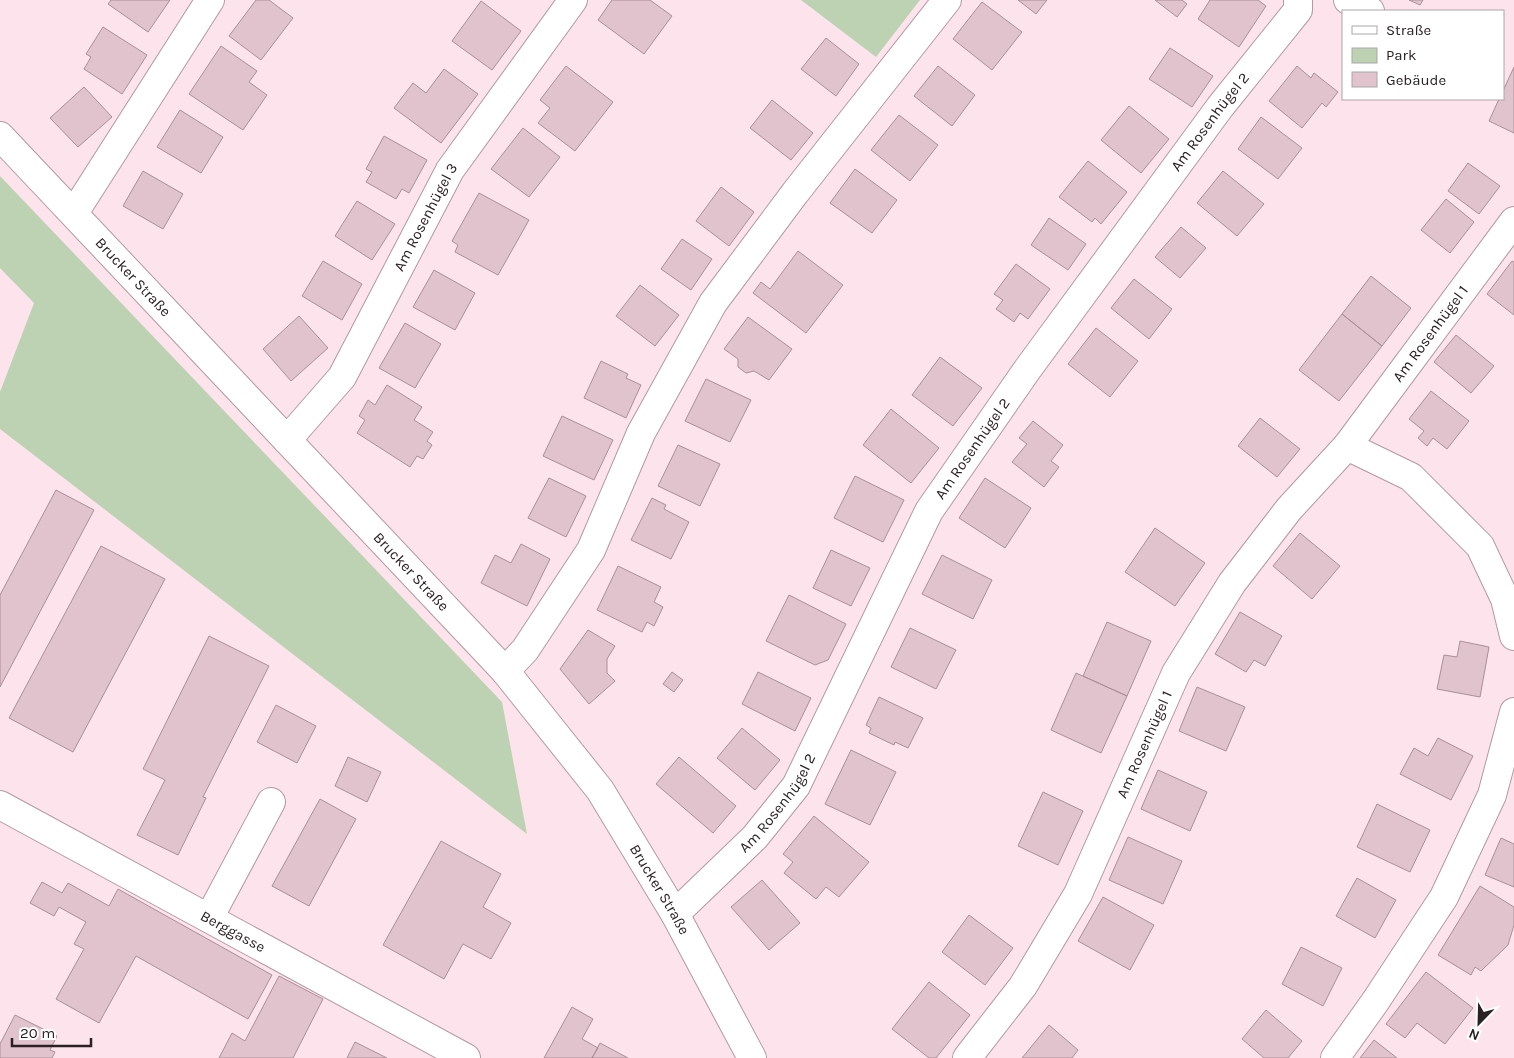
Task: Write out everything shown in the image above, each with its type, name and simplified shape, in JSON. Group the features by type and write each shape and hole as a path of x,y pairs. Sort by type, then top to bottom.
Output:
{"street":[{"path":"74,213 210,0"},
{"name":"Am Rosenhügel 3","path":"287,440 342,376 450,170 573,0"},
{"path":"505,671 525,650 592,550 642,433 712,303 795,193 947,0"},
{"name":"Am Rosenhügel 2","path":"675,914 755,837 796,786 930,511 1033,362 1214,115 1298,10 1298,0"},
{"path":"1348,0 1368,10"},
{"name":"Brucker Straße","path":"0,136 505,671 600,790 675,914 752,1058"},
{"name":"Am Rosenhügel 1","path":"967,1058 1024,986 1078,894 1168,690 1181,665 1232,583 1289,509 1347,446 1514,221"},
{"path":"1347,446 1412,477 1480,546 1505,599 1514,636"},
{"path":"1335,1058 1375,1002 1444,897 1492,795 1514,712"},
{"path":"209,918 271,802"},
{"name":"Berggasse","path":"0,805 466,1058"}],"green space":[{"path":"801,0 920,0 876,57"},
{"path":"0,176 502,702 527,834 0,429 0,392 34,303 0,268"}],"building":[{"path":"111,0 170,0 148,32 108,4"},
{"path":"256,0 269,0 293,18 261,60 229,36"},
{"path":"612,0 650,0 672,16 644,54 598,20"},
{"path":"1018,0 1047,0 1036,14"},
{"path":"1155,0 1182,0 1187,4 1177,17"},
{"path":"1210,0 1258,0 1266,6 1239,47 1198,19"},
{"path":"1409,0 1423,0 1420,5"},
{"path":"481,1 521,31 492,70 452,41"},
{"path":"982,2 1022,32 992,70 953,39"},
{"path":"103,27 147,55 122,94 84,69 91,57 86,54"},
{"path":"826,38 859,64 836,96 801,69"},
{"path":"221,46 257,71 249,82 267,95 243,130 189,94"},
{"path":"1170,48 1213,76 1192,107 1149,79"},
{"path":"566,66 613,102 575,151 538,123 550,108 540,100"},
{"path":"938,66 975,95 952,126 914,96"},
{"path":"1297,66 1311,78 1314,73 1338,92 1326,107 1322,103 1302,128 1269,101"},
{"path":"1514,67 1514,133 1489,121 1499,100 1504,100 1504,89"},
{"path":"444,69 478,94 441,143 394,108 413,83 426,93"},
{"path":"84,87 112,117 78,147 50,118"},
{"path":"772,100 813,133 791,160 750,128"},
{"path":"1129,106 1169,139 1141,173 1101,140"},
{"path":"180,110 223,137 201,173 157,147"},
{"path":"899,115 938,145 910,181 871,150"},
{"path":"1261,117 1302,148 1278,179 1238,149"},
{"path":"523,128 560,157 529,197 491,169"},
{"path":"384,136 427,160 409,193 402,189 396,199 366,182 372,172 366,169"},
{"path":"1088,161 1127,192 1101,224 1095,218 1092,222 1059,197"},
{"path":"1468,163 1500,186 1479,214 1448,191"},
{"path":"855,169 897,200 872,233 830,203"},
{"path":"143,171 183,194 163,229 123,206"},
{"path":"1223,171 1264,204 1237,236 1197,203"},
{"path":"721,187 754,212 729,246 696,221"},
{"path":"479,193 529,220 498,275 455,252 458,245 452,241"},
{"path":"1446,199 1474,222 1450,253 1421,230"},
{"path":"357,201 395,224 372,260 335,236"},
{"path":"1049,218 1086,244 1068,270 1031,245"},
{"path":"1181,227 1206,248 1180,278 1155,257"},
{"path":"682,239 712,259 691,290 661,269"},
{"path":"798,251 843,285 806,333 753,293 761,282 770,289"},
{"path":"323,261 362,284 342,320 302,296"},
{"path":"1512,261 1514,262 1514,315 1487,294"},
{"path":"1016,264 1050,289 1028,319 1020,313 1014,322 996,309 1003,300 994,294"},
{"path":"434,270 475,293 455,330 413,307"},
{"path":"1371,276 1411,308 1382,346 1342,314"},
{"path":"1134,279 1172,309 1149,339 1111,308"},
{"path":"640,285 679,315 655,346 616,316"},
{"path":"1342,314 1382,346 1339,401 1299,370"},
{"path":"299,316 328,348 291,381 263,349"},
{"path":"748,317 792,349 769,380 754,371 746,373 738,367 738,359 724,349"},
{"path":"405,323 441,344 415,388 379,368"},
{"path":"1096,328 1138,361 1110,397 1068,364"},
{"path":"1456,335 1494,366 1471,393 1434,362"},
{"path":"940,357 982,388 953,426 912,395"},
{"path":"601,361 628,374 626,378 641,385 626,418 584,398"},
{"path":"706,379 751,400 730,442 685,421"},
{"path":"387,385 422,407 414,420 433,432 427,441 432,445 423,459 417,456 410,467 357,433 365,420 359,416 368,400 375,405"},
{"path":"1431,391 1469,421 1447,449 1433,438 1427,446 1418,438 1424,431 1409,419"},
{"path":"891,409 939,448 911,483 863,445"},
{"path":"562,416 613,440 594,480 543,456"},
{"path":"1260,418 1300,449 1277,477 1238,446"},
{"path":"1033,421 1063,445 1051,461 1059,467 1044,487 1012,462 1027,444 1019,438"},
{"path":"678,445 720,464 700,506 658,486"},
{"path":"855,476 904,500 883,542 834,518"},
{"path":"549,478 586,496 566,537 528,518"},
{"path":"985,478 1031,508 1005,548 959,518"},
{"path":"56,490 94,510 0,687 0,595"},
{"path":"652,498 666,505 664,509 689,522 671,559 631,540"},
{"path":"1155,528 1205,563 1175,606 1125,572"},
{"path":"1300,533 1340,566 1312,599 1273,566"},
{"path":"521,544 550,559 527,606 481,583 495,555 511,563"},
{"path":"101,546 165,579 73,752 9,718"},
{"path":"831,550 870,568 851,606 813,588"},
{"path":"942,555 992,580 973,619 922,594"},
{"path":"618,566 661,587 654,602 663,607 654,626 647,622 642,632 597,610"},
{"path":"789,595 846,624 828,660 815,665 766,641"},
{"path":"1240,612 1282,636 1265,666 1254,660 1246,672 1215,654"},
{"path":"1107,622 1151,641 1127,696 1083,676"},
{"path":"910,628 956,650 936,689 891,667"},
{"path":"588,630 615,646 607,659 607,673 615,681 589,704 560,669"},
{"path":"209,636 269,666 203,797 206,798 178,855 137,835 165,780 143,769"},
{"path":"1460,641 1489,647 1480,697 1437,689 1444,655 1457,657"},
{"path":"672,672 683,680 674,692 663,684"},
{"path":"758,672 811,698 795,731 742,704"},
{"path":"1076,673 1127,696 1101,753 1051,730"},
{"path":"1197,687 1245,707 1226,751 1179,731"},
{"path":"879,697 923,718 908,748 895,742 894,745 869,733 871,728 866,725"},
{"path":"276,705 316,726 297,763 257,742"},
{"path":"742,728 780,760 755,790 717,758"},
{"path":"1438,738 1473,756 1451,800 1400,774 1414,748 1428,756"},
{"path":"851,750 896,772 870,825 825,804"},
{"path":"348,757 381,772 367,802 335,786"},
{"path":"679,757 736,806 713,833 656,784"},
{"path":"1158,770 1207,792 1190,831 1141,809"},
{"path":"1043,792 1083,811 1058,865 1018,846"},
{"path":"320,799 356,819 309,906 272,886"},
{"path":"1377,804 1430,830 1410,872 1357,847"},
{"path":"814,816 869,862 839,897 826,887 816,899 784,873 793,862 783,854"},
{"path":"1128,837 1182,861 1163,904 1109,880"},
{"path":"1501,838 1514,844 1514,887 1485,875"},
{"path":"441,841 501,874 483,907 511,923 491,959 463,944 444,979 383,945"},
{"path":"1357,878 1396,900 1375,938 1336,916"},
{"path":"762,880 800,923 769,950 731,907"},
{"path":"42,882 62,893 68,883 109,906 118,889 272,975 248,1019 136,956 99,1023 56,999 84,949 74,944 86,922 59,907 54,916 30,903"},
{"path":"1480,886 1514,907 1514,925 1508,945 1481,971 1475,967 1471,975 1438,955"},
{"path":"1103,897 1154,925 1130,970 1078,941"},
{"path":"969,915 1013,948 985,985 942,952"},
{"path":"1301,947 1342,968 1323,1006 1282,984"},
{"path":"1426,972 1473,1008 1445,1044 1417,1023 1405,1038 1386,1024"},
{"path":"279,976 323,999 293,1058 219,1058 232,1033 245,1041"},
{"path":"929,982 970,1015 936,1058 929,1058 892,1029"},
{"path":"572,1007 593,1019 582,1039 598,1048 592,1058 544,1058"},
{"path":"1266,1010 1302,1041 1288,1058 1264,1058 1242,1039"},
{"path":"15,1015 57,1036 50,1050 55,1052 52,1058 0,1058 0,1044"},
{"path":"1049,1025 1078,1050 1072,1058 1022,1058"},
{"path":"1374,1040 1397,1058 1360,1058"},
{"path":"355,1042 387,1058 347,1058"},
{"path":"600,1043 628,1058 592,1058"}]}
